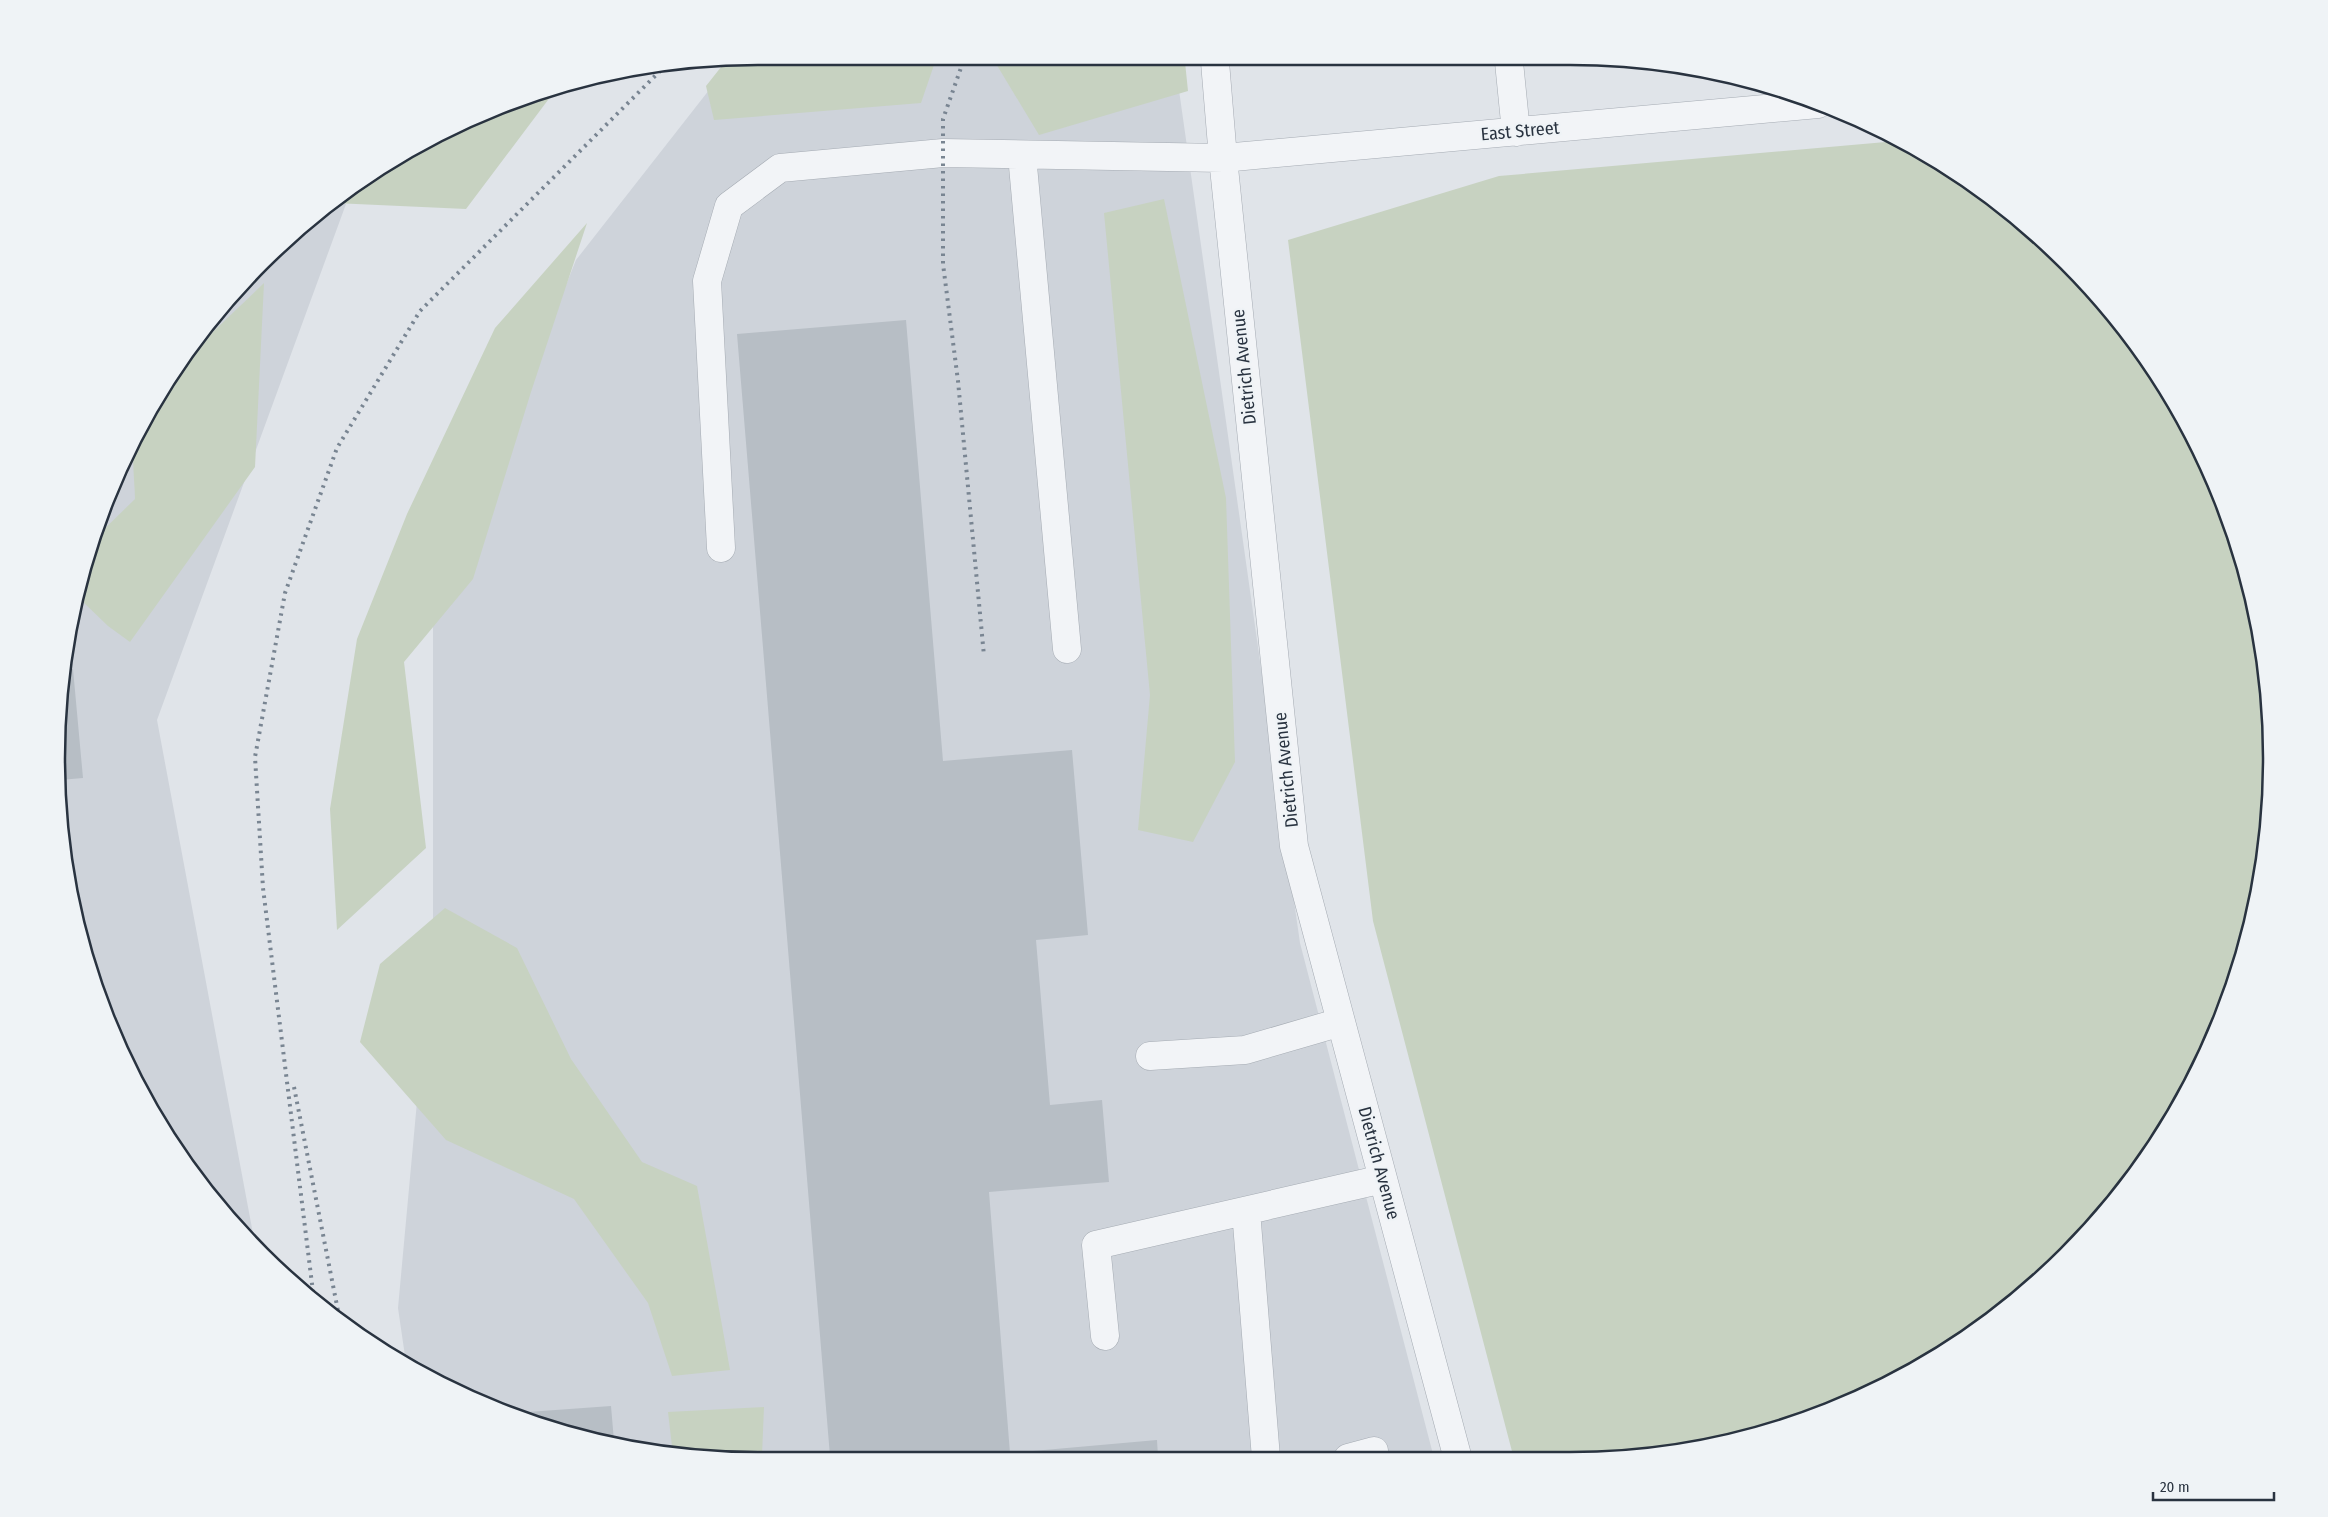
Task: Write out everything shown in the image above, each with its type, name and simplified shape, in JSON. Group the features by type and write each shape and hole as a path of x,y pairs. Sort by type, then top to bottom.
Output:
{"street":[{"name":"Dietrich Avenue","path":"1215,65 1223,158 1294,846 1456,1452"},
{"path":"1509,65 1516,132"},
{"name":"East Street","path":"721,548 707,281 729,206 780,168 943,153 1223,158 1516,132 1796,104"},
{"path":"1022,155 1067,649"},
{"path":"1150,1056 1245,1050 1341,1022"},
{"path":"1105,1336 1096,1245 1383,1179"},
{"path":"1246,1211 1266,1452"}],"shaded area":[{"path":"1175,65 1300,943 1432,1452 713,1451 623,1439 536,1415 493,1399 405,1355 398,1308 433,928 433,617 576,260 728,66"},
{"path":"343,203 346,204 157,720 253,1233 208,1181 158,1105 118,1024 102,981 78,894 71,849 66,804 66,713 78,623 102,536 118,493 158,412 208,336 237,301 301,237 336,208"}],"green space":[{"path":"934,65 921,103 714,120 706,86 722,66"},
{"path":"997,65 1185,65 1188,91 1039,135"},
{"path":"550,98 466,209 343,203 412,158 452,137 493,118"},
{"path":"1886,142 1955,182 1992,208 2060,268 2091,301 2120,336 2170,412 2210,493 2226,536 2250,623 2262,713 2262,804 2257,849 2250,894 2226,981 2210,1024 2170,1105 2120,1181 2091,1216 2027,1280 1992,1309 1916,1359 1876,1380 1835,1399 1749,1428 1705,1439 1615,1451 1512,1452 1373,921 1288,240 1499,176"},
{"path":"1164,199 1226,498 1235,762 1193,842 1138,830 1150,695 1104,213"},
{"path":"587,223 531,392 473,579 404,662 426,848 337,930 330,809 357,639 407,514 495,328"},
{"path":"264,283 255,467 130,642 108,626 83,602 89,579 105,529 135,499 133,462 137,452 158,412 182,373 209,336"},
{"path":"445,908 517,948 571,1059 642,1162 697,1186 730,1370 672,1376 648,1303 574,1199 446,1140 360,1042 380,964"},
{"path":"764,1407 762,1452 713,1451 672,1446 668,1412"}],"building":[{"path":"906,320 943,761 1072,750 1088,935 1036,940 1050,1105 1102,1100 1109,1182 989,1192 1010,1452 830,1452 737,334"},
{"path":"71,669 73,669 83,778 65,780 66,713"},
{"path":"611,1406 614,1437 579,1428 528,1412"},
{"path":"1157,1440 1158,1452 1021,1452"}],"railway":[{"path":"962,65 943,119 943,264 958,381 984,656"},
{"path":"313,1290 263,888 255,757 285,593 337,448 420,311 659,72"},
{"path":"294,1087 338,1310"}]}
